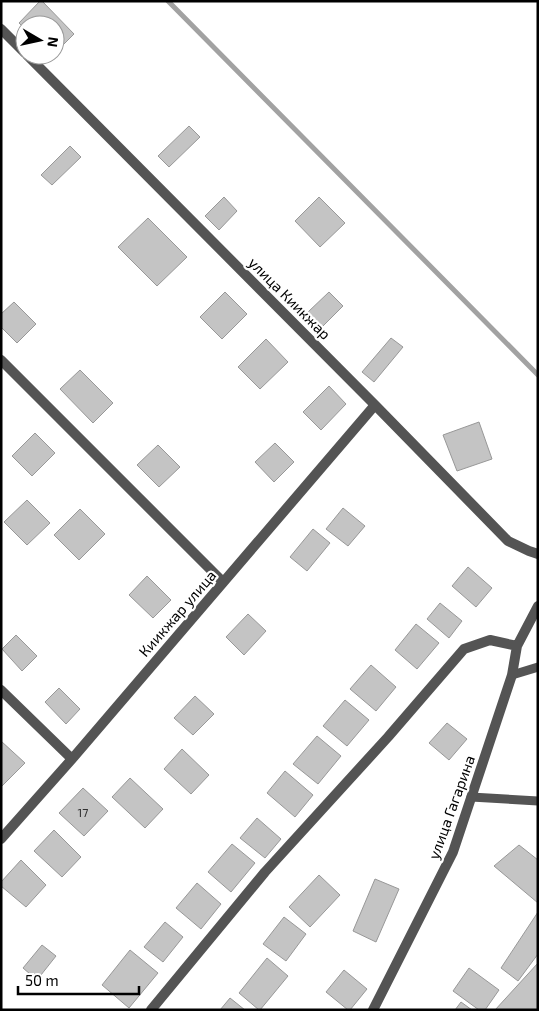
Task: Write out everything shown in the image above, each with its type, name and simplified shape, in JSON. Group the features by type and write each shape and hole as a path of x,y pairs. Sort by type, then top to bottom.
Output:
{"street":[{"name":"улица Киикжар","path":"1,29 15,43"},
{"name":"улица Киикжар","path":"37,65 508,541 538,554"},
{"path":"1,360 223,582"},
{"name":"Киикжар улица","path":"1,839 72,759 374,404"},
{"name":"улица Гагарина","path":"373,1010 452,852 512,675 517,646 538,606"},
{"path":"151,1010 265,872 388,737 464,649 490,640 517,646"},
{"path":"1,690 72,759"}],"lane":[{"path":"512,675 538,667"},
{"path":"472,797 538,801"}],"building":[{"path":"42,1 56,15 27,15"},
{"path":"65,25 74,34 65,43"},
{"path":"189,126 200,137 169,167 158,156"},
{"path":"70,146 81,157 52,185 41,175"},
{"path":"224,197 237,211 219,230 205,216"},
{"path":"319,197 345,223 320,247 295,221"},
{"path":"148,218 187,257 157,286 118,247"},
{"path":"225,292 247,314 222,339 200,317"},
{"path":"329,292 343,306 322,327 308,312"},
{"path":"14,302 36,324 17,343 1,327 1,314"},
{"path":"391,338 403,347 374,382 362,372"},
{"path":"266,339 288,362 260,389 238,367"},
{"path":"80,370 113,403 93,423 60,389"},
{"path":"329,386 346,404 321,430 303,412"},
{"path":"479,422 492,459 457,471 443,435"},
{"path":"35,433 55,453 32,476 12,456"},
{"path":"275,443 294,462 274,482 255,462"},
{"path":"158,445 180,467 159,487 137,465"},
{"path":"27,500 50,523 27,545 4,522"},
{"path":"343,508 365,526 348,546 326,529"},
{"path":"80,509 105,534 79,560 54,535"},
{"path":"313,529 330,543 307,571 290,557"},
{"path":"468,567 492,588 476,607 452,586"},
{"path":"147,576 171,600 153,618 129,595"},
{"path":"440,603 462,621 449,638 427,619"},
{"path":"248,614 266,631 244,655 226,637"},
{"path":"416,624 439,643 417,669 395,650"},
{"path":"16,635 37,656 22,671 2,649"},
{"path":"371,665 396,687 376,711 350,689"},
{"path":"59,688 80,709 66,724 45,702"},
{"path":"195,696 214,714 193,735 174,718"},
{"path":"345,700 369,720 347,746 323,726"},
{"path":"447,723 467,739 449,760 429,743"},
{"path":"317,736 341,756 318,784 293,764"},
{"path":"1,741 25,763 1,787"},
{"path":"182,749 209,775 191,794 164,769"},
{"path":"285,771 313,795 295,817 267,793"},
{"path":"130,778 163,809 145,828 112,797"},
{"path":"83,788 108,811 84,836 59,813"},
{"path":"257,818 281,839 265,858 240,838"},
{"path":"54,830 81,857 62,877 34,851"},
{"path":"232,844 255,863 231,892 208,872"},
{"path":"519,845 538,860 538,903 494,866"},
{"path":"21,860 46,885 26,907 1,886 1,882"},
{"path":"319,875 340,895 310,927 289,907"},
{"path":"375,879 399,889 376,942 353,931"},
{"path":"197,883 221,904 201,929 176,908"},
{"path":"538,912 538,954 518,981 501,968"},
{"path":"284,917 306,934 286,961 263,944"},
{"path":"165,922 183,937 163,962 144,947"},
{"path":"42,945 56,956 37,980 23,968"},
{"path":"130,950 158,973 129,1008 102,985"},
{"path":"267,958 288,976 259,1010 239,993"},
{"path":"538,963 537,1010 495,1010"},
{"path":"469,968 499,990 485,1010 479,1010 453,991"},
{"path":"344,970 367,989 350,1010 326,992"},
{"path":"230,998 245,1010 220,1010"},
{"path":"461,1002 472,1010 455,1010"}],"waterway":[{"path":"168,1 538,375"}]}
